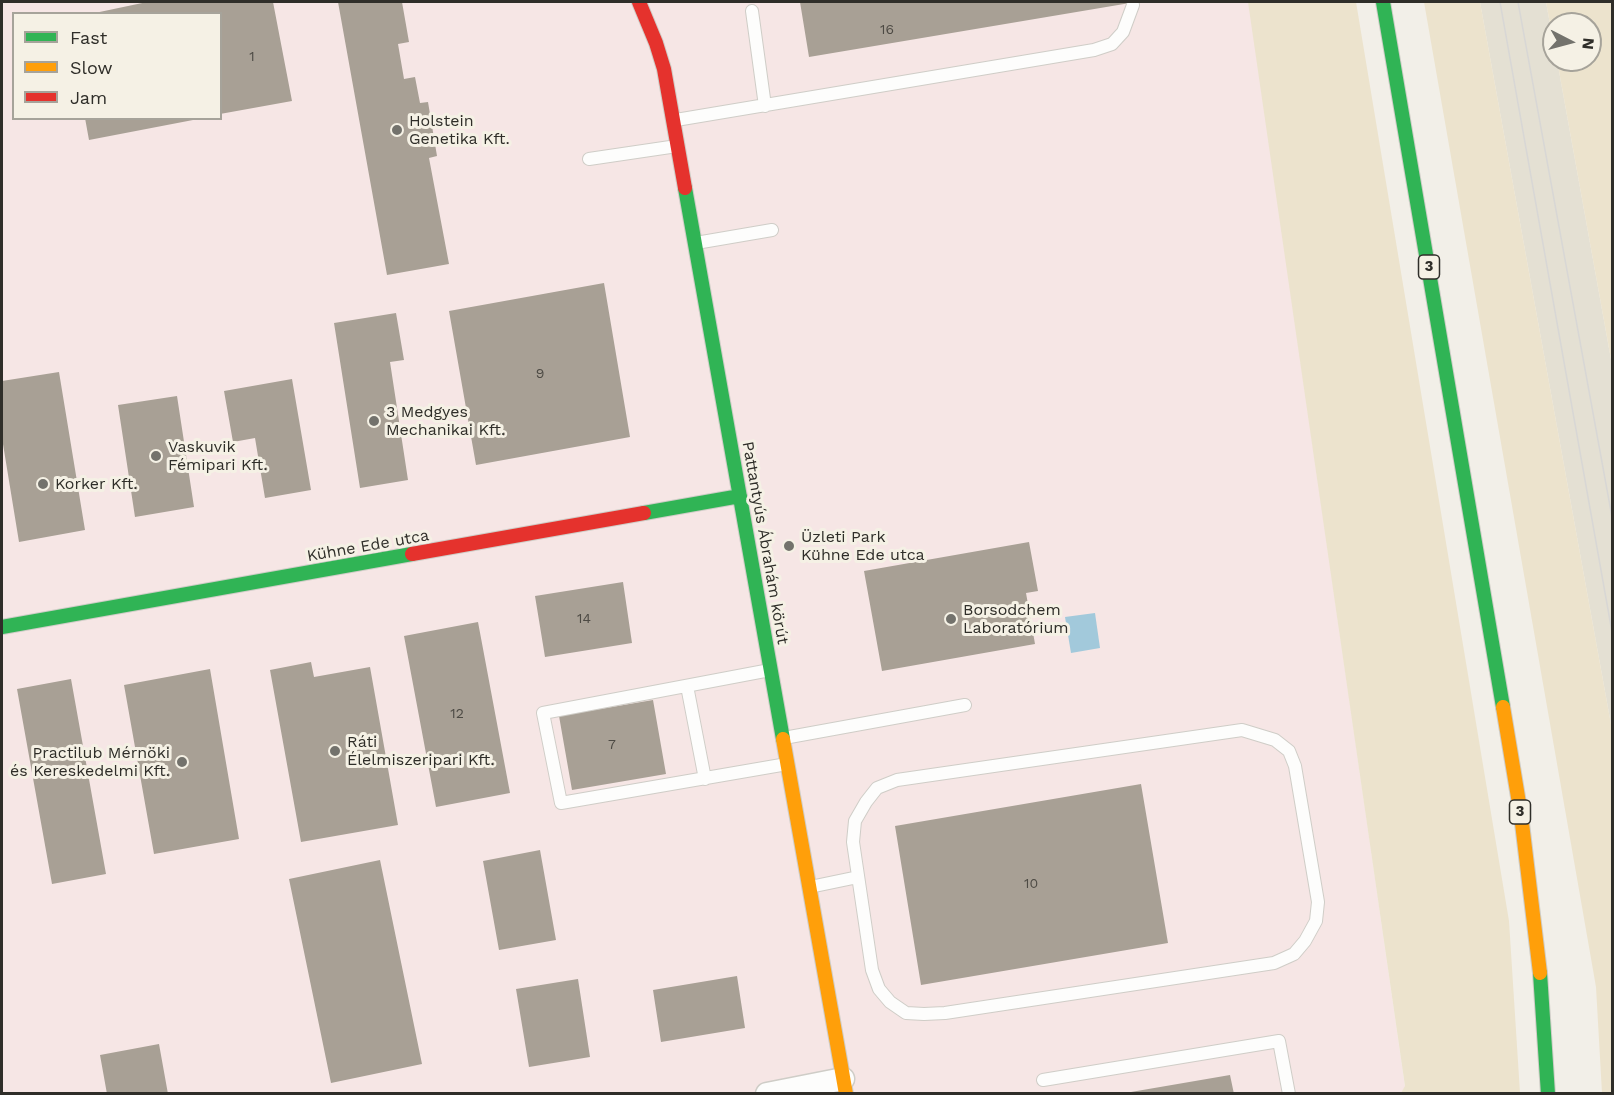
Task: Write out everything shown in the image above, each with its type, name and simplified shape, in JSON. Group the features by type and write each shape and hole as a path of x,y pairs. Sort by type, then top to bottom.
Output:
{"street":[{"name":"Pattantyús Ábrahám körút","path":"639,2 662,60 674,120 845,1086"},
{"name":"3","path":"1383,2 1521,815 1542,989 1548,1094"},
{"name":"Kühne Ede utca","path":"2,627 740,496"},
{"path":"766,1094 845,1086"}],"lane":[{"path":"674,120 1094,50 1112,44 1123,32 1133,5"},
{"path":"752,11 765,106"},
{"path":"589,159 678,146"},
{"path":"695,243 772,230"},
{"path":"771,670 543,713 561,803 788,764"},
{"path":"687,686 705,779"},
{"path":"783,738 965,705"},
{"path":"1242,730 1275,740 1289,751 1295,766 1318,902 1316,921 1305,941 1294,954 1274,963 945,1013 924,1014 906,1013 890,1002 879,989 872,970 858,877 853,842 855,821 877,788 897,780 1242,730"},
{"path":"810,887 858,877"},
{"path":"1043,1080 1279,1041 1289,1094"}],"shaded area":[{"path":"2,2 1249,2 1405,1087 1401,1093 2,1094"},
{"path":"1248,2 1356,2 1509,921 1520,1093 1401,1093 1405,1086"},
{"path":"1424,2 1480,2 1612,730 1612,1093 1602,1093 1596,987"},
{"path":"1480,2 1546,2 1548,12 1542,12 1542,72 1559,72 1612,365 1612,730"},
{"path":"1546,2 1612,2 1612,365 1559,72 1602,72 1602,12 1548,12"}],"water":[{"path":"1095,613 1100,648 1071,653 1065,617"}],"building":[{"path":"147,2 273,2 292,101 222,114 222,12 100,12"},
{"name":"Holstein Genetika Kft.","path":"338,2 402,2 409,42 398,44 404,79 415,77 420,103 428,102 437,156 429,158 449,264 387,275"},
{"path":"800,2 1130,2 1130,3 809,57"},
{"path":"85,120 193,120 89,140"},
{"path":"604,283 630,437 476,465 449,311"},
{"name":"3 Medgyes Mechanikai Kft.","path":"396,313 404,360 390,362 408,480 360,488 334,323"},
{"name":"Korker Kft.","path":"59,372 85,530 19,542 2,438 2,381"},
{"path":"292,379 311,490 265,498 255,438 233,442 224,391"},
{"name":"Vaskuvik Fémipari Kft.","path":"177,396 194,507 135,517 118,405"},
{"name":"Borsodchem Laboratórium","path":"1029,542 1038,591 1026,593 1035,644 882,671 864,571"},
{"path":"623,582 632,643 545,657 535,596"},
{"path":"478,622 510,793 436,807 404,636"},
{"name":"Ráti Élelmiszeripari Kft.","path":"311,662 314,677 370,667 398,825 301,842 270,670"},
{"name":"Practilub Mérnöki és Kereskedelmi Kft.","path":"210,669 239,839 154,854 124,685"},
{"path":"71,679 106,874 52,884 17,689"},
{"path":"653,700 666,774 572,790 559,716"},
{"path":"1141,784 1168,943 921,985 895,826"},
{"path":"540,850 556,940 499,950 483,861"},
{"path":"380,860 422,1064 331,1083 289,879"},
{"path":"737,976 745,1028 661,1042 653,990"},
{"path":"578,979 590,1057 529,1067 516,989"},
{"path":"159,1044 168,1094 107,1094 100,1055"},
{"path":"1230,1075 1234,1094 1131,1094 1131,1092"}],"tram line":[{"path":"1500,2 1612,632"},
{"path":"1518,2 1612,517"}],"traffic: fast":[{"path":"1383,2 1503,707"},
{"path":"685,188 783,739"},
{"path":"644,513 740,496"},
{"path":"2,627 412,554"},
{"path":"1540,973 1548,1094"}],"traffic: slow":[{"path":"1503,707 1521,815 1540,973"},
{"path":"783,739 846,1094"}],"traffic: jam":[{"path":"639,2 664,69 685,188"},
{"path":"412,554 644,513"}],"place":[{"name":"Holstein Genetika Kft.","path":"397,130"},
{"name":"3 Medgyes Mechanikai Kft.","path":"374,421"},
{"name":"Vaskuvik Fémipari Kft.","path":"156,456"},
{"name":"Korker Kft.","path":"43,484"},
{"name":"Üzleti Park Kühne Ede utca","path":"789,546"},
{"name":"Borsodchem Laboratórium","path":"951,619"},
{"name":"Ráti Élelmiszeripari Kft.","path":"335,751"},
{"name":"Practilub Mérnöki és Kereskedelmi Kft.","path":"182,762"}]}
